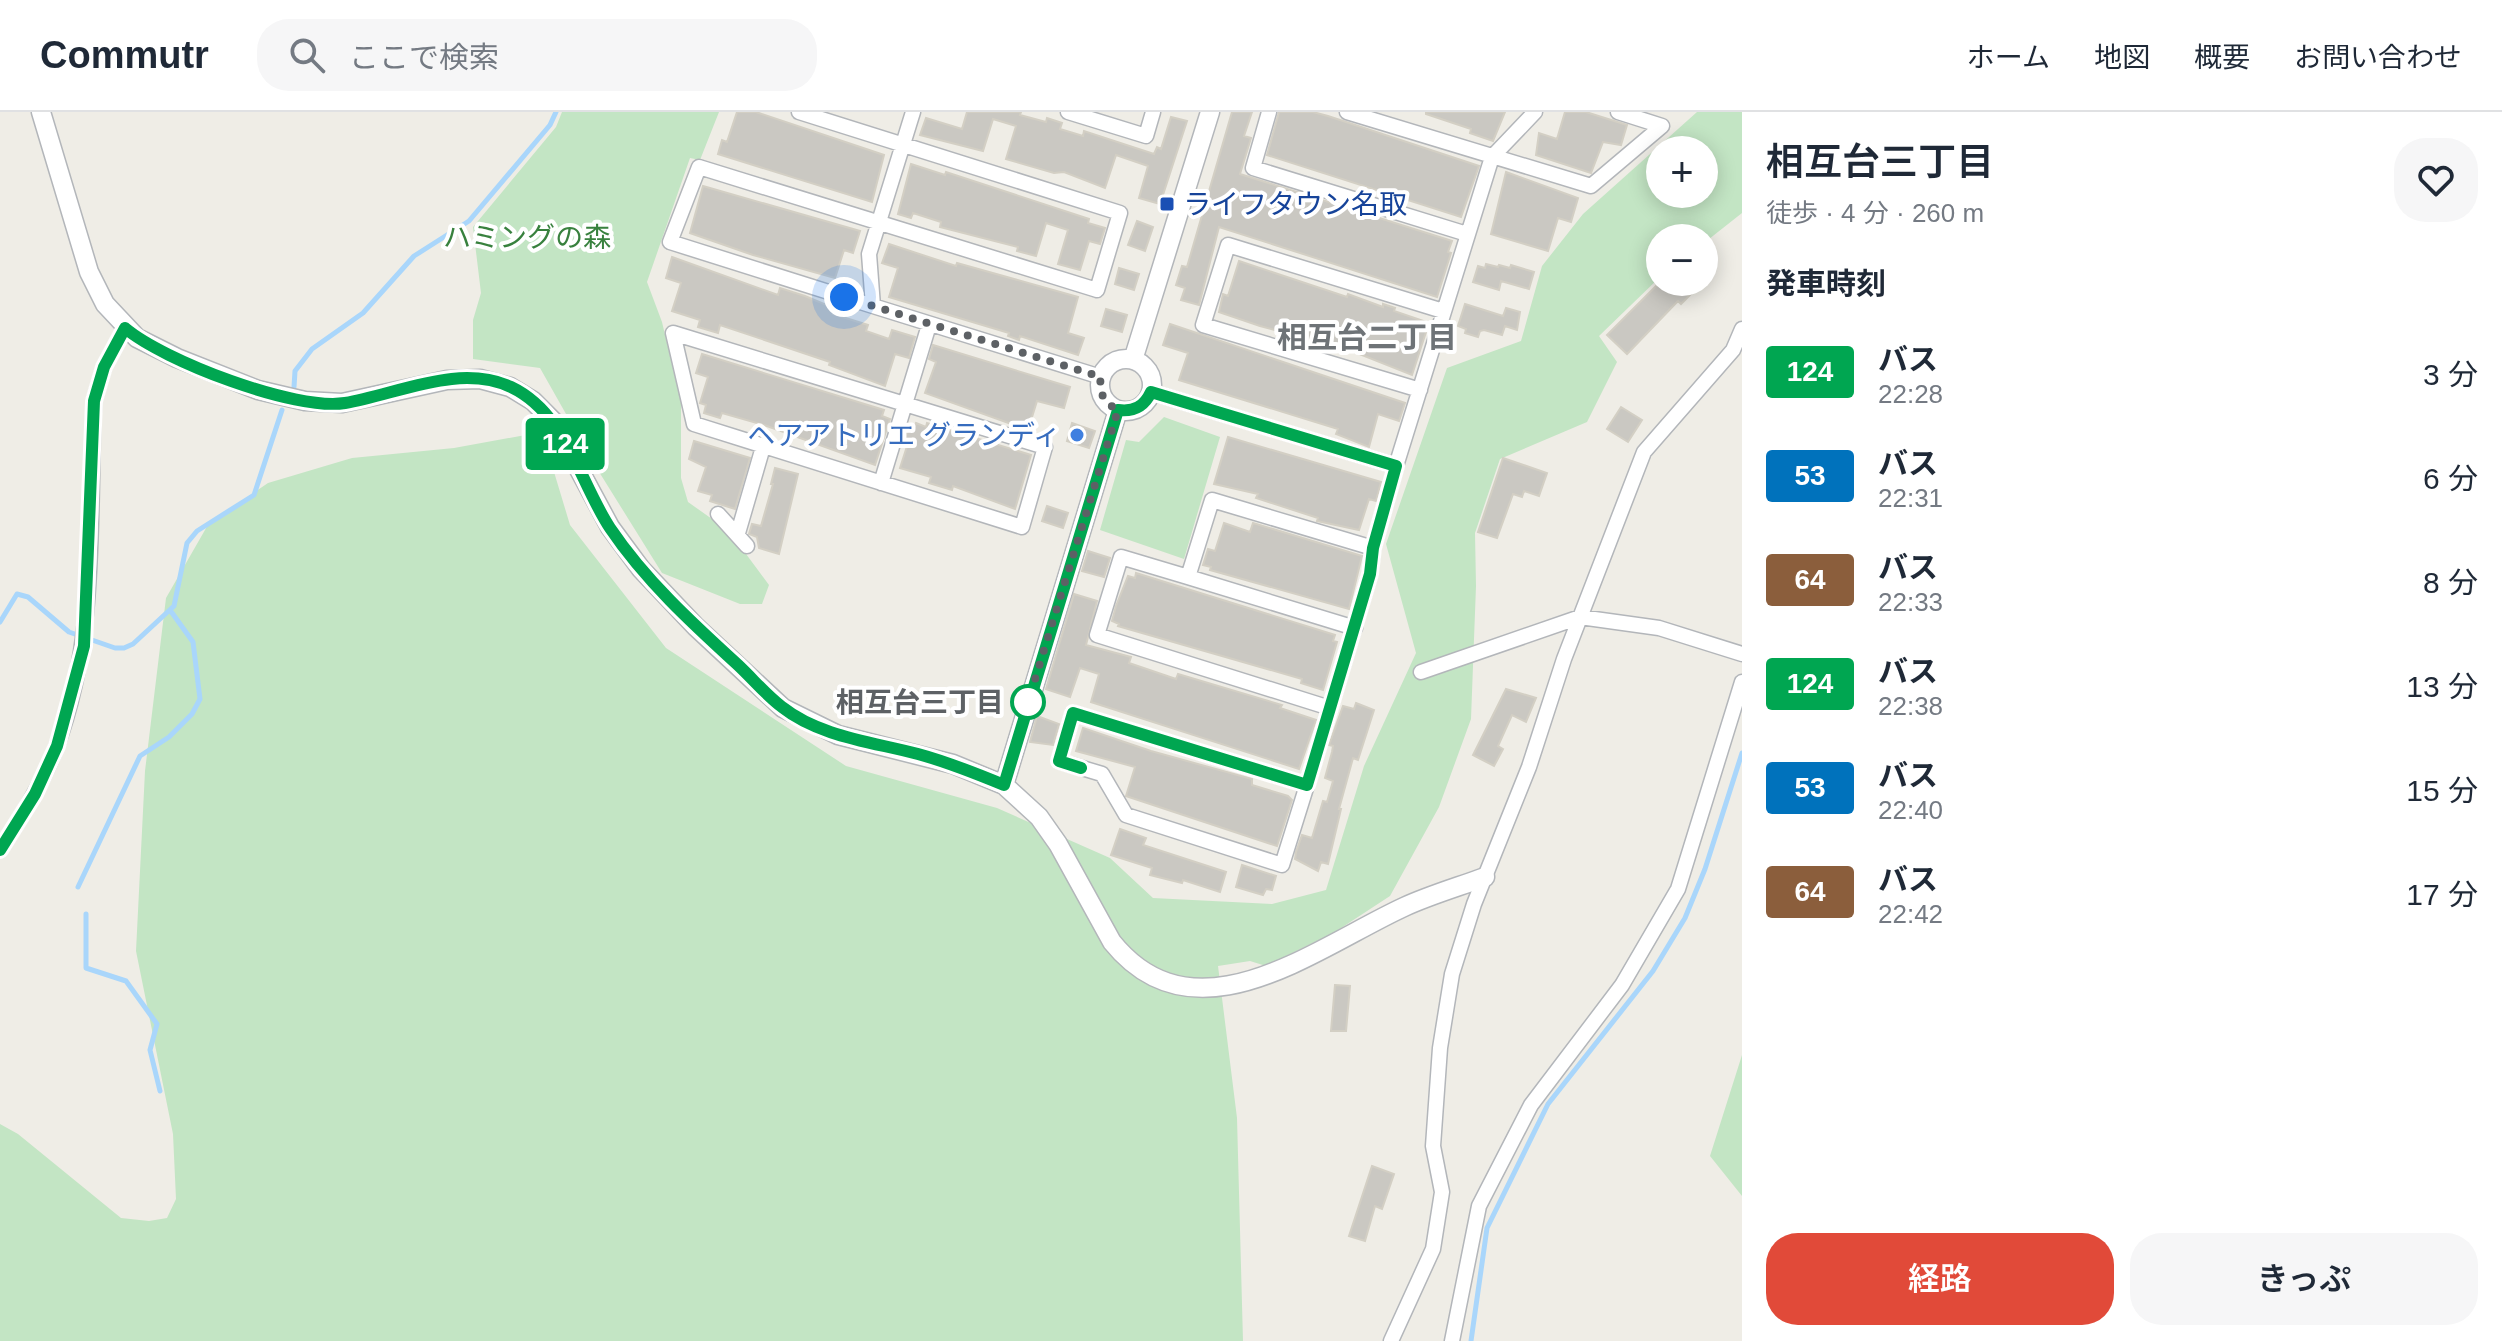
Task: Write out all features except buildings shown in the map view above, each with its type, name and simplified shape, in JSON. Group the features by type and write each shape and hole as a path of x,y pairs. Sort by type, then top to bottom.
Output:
{"street":[{"path":"41,112 89,272 105,304 137,338 177,358 258,390 305,401 342,403 447,380 480,379 510,387 533,401 553,421 610,527 641,569 696,627 783,708 838,735 953,764 1004,785 1039,817 1058,844 1112,942 1124,956 1180,988 1209,989 1243,984 1295,962 1406,905 1485,877"},
{"path":"799,112 1120,213 1097,290 699,167 670,242 1101,377"},
{"path":"873,306 869,254 913,112"},
{"path":"1068,112 1146,136 1153,112"},
{"path":"1133,360 1210,112"},
{"path":"1269,112 1253,168 1467,234"},
{"path":"1347,112 1591,186 1662,126 1618,112"},
{"path":"1307,785 1073,713 1059,761 1102,774 1126,815 1282,865 1307,785 1330,708 1355,628 1396,466 1492,157 1535,112"},
{"path":"1420,390 1203,325 1228,245 1443,311"},
{"path":"881,483 929,325"},
{"path":"0,850 35,794 57,746 84,646 94,401 104,367 125,328"},
{"path":"1391,1341 1433,1249 1442,1192 1433,1146 1440,1048 1452,974 1485,877 1529,767 1580,617 1644,452 1733,350 1742,329"},
{"path":"673,333 907,404 1045,447 1022,527 694,424 673,333"},
{"path":"1133,360 1140,363 1150,376 1148,400 1134,410 1118,410 1110,406 1101,393 1101,377 1110,364 1133,360"},
{"path":"1151,392 1396,466"},
{"path":"1004,785 1118,410"},
{"path":"718,514 742,540 763,447"},
{"path":"1188,577 1212,500 1373,548"},
{"path":"1330,708 1097,635 1121,557 1355,628"},
{"path":"1421,672 1580,617 1659,628 1742,654"},
{"path":"1452,1341 1479,1206 1531,1105 1622,985 1678,889 1742,682"}],"green space":[{"name":"ハミングの森","path":"562,112 719,112 700,160 690,158 647,282 662,322 681,403 681,478 688,502 729,531 769,585 762,604 740,604 662,573 596,467 540,368 473,359 473,320 481,293 473,227 556,127"},
{"path":"1697,112 1742,112 1742,213 1718,232 1718,224 1646,224 1646,291 1599,336 1617,362 1587,422 1500,459 1475,533 1471,719 1439,807 1390,896 1335,932 1266,966 1250,961 1218,966 1237,1118 1243,1341 0,1341 0,1124 18,1134 121,1218 149,1221 167,1218 176,1199 173,1134 136,951 145,771 166,598 209,523 268,483 352,458 454,448 542,432 570,525 666,648 846,766 997,808 1110,858 1153,898 1272,904 1326,890 1364,766 1416,653 1386,544 1447,368 1521,341 1542,266 1583,214 1646,158 1646,208 1718,208 1718,136 1670,136"},
{"path":"1164,417 1220,437 1184,559 1100,530 1126,440 1139,442"},
{"path":"1742,1055 1742,1196 1710,1156"}],"waterway":[{"path":"294,387 295,371 312,349 363,313 414,256 469,221 550,125 556,112"},
{"path":"0,622 17,594 28,597 69,632 115,648 133,644 174,606 187,543 197,531 254,495 282,410"},
{"path":"78,887 140,756 169,737 192,714 200,699 193,642 170,610"},
{"path":"1471,1341 1487,1228 1548,1104 1653,971 1685,918 1705,869 1742,753"},
{"path":"86,914 86,968 126,981 157,1024 150,1050 160,1091"}],"bus line":[{"name":"124","path":"0,850 35,794 57,746 84,646 94,401 104,367 125,328 137,338 177,358 258,390 305,401 342,403 447,380 480,379 510,387 533,401 553,421 610,527 641,569 696,627 783,708 838,735 953,764 1004,785 1118,410 1134,410 1142,406 1151,392 1396,466 1373,548 1370,574 1307,785 1073,713 1059,761 1081,768"}],"place":[{"name":"ライフタウン名取","path":"1167,204"},
{"name":"ヘアアトリエ グランディ","path":"1077,435"},
{"name":"相互台三丁目","path":"1028,702"}],"district":[{"name":"相互台二丁目","path":"1367,338"}],"route":[{"path":"844,297 1101,377 1101,393 1110,406 1118,410 1028,702"}]}
